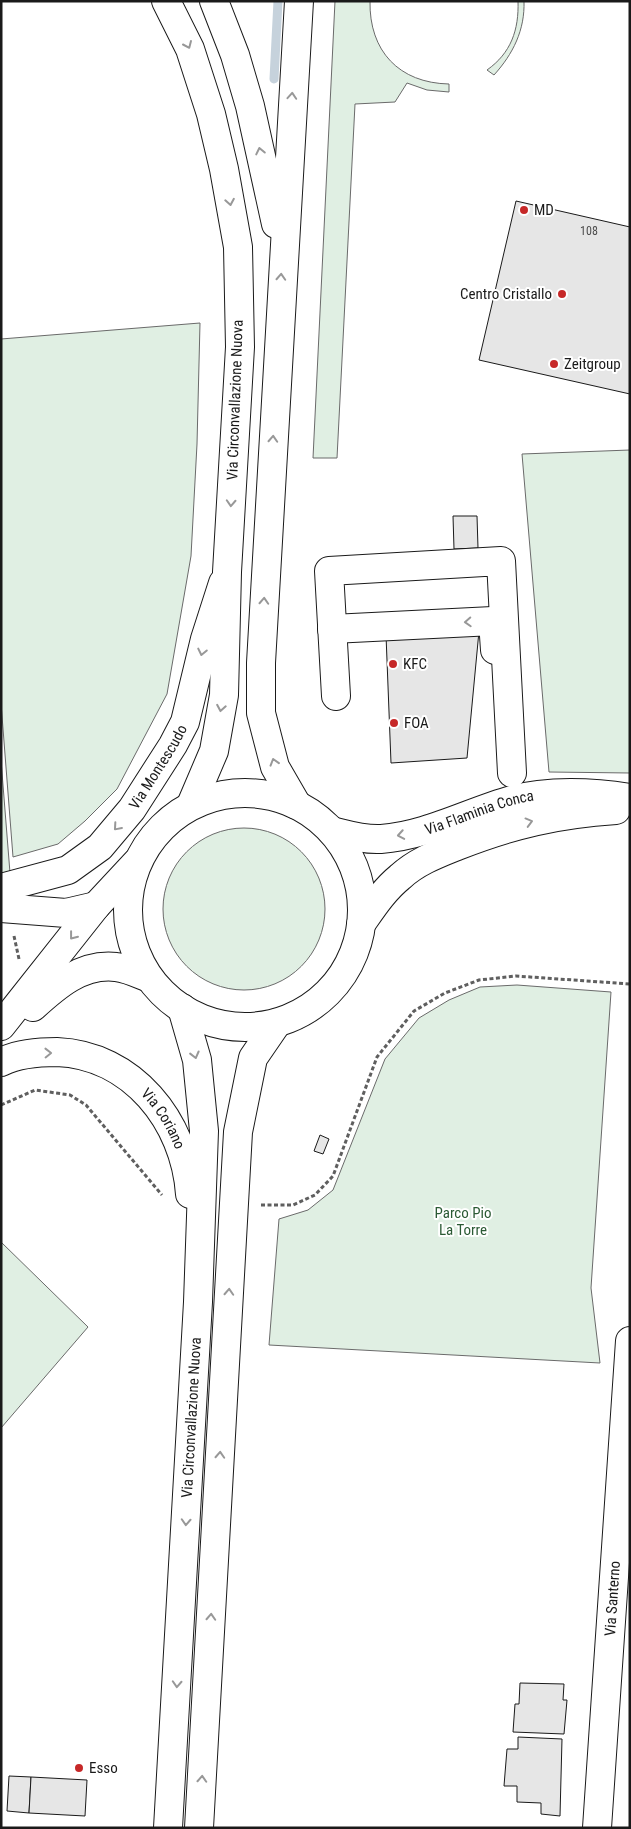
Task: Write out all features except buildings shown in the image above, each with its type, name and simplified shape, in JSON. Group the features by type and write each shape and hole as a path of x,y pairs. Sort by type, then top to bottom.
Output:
{"main road":[{"name":"Via Circonvallazione Nuova","path":"166,1 190,48 211,114 224,169 238,247 240,347 227,572 224,695 214,751 191,806"},
{"name":"Via Circonvallazione Nuova","path":"214,1 236,55 250,106 283,250"},
{"name":"Via Circonvallazione Nuova","path":"297,805 275,768 261,713 261,663 298,1"},
{"path":"336,696 329,571 501,561 512,773"},
{"name":"Via Montescudo","path":"5,902 68,870 100,847 132,809 173,745 185,722 205,639 227,572"},
{"path":"332,629 494,621 496,680 508,692"},
{"name":"Via Flaminia Conca","path":"332,831 360,838 381,839 407,835 514,799 569,792 630,798"},
{"name":"Via Circonvallazione Nuova","path":"255,793 276,796 297,805 316,816 332,831 347,851 356,874 361,899 361,924 356,946 347,967 334,986 317,1002 277,1023 252,1027 228,1026 204,1019 182,1008 164,994 150,978 137,956 132,940 128,908 131,883 139,860 158,832 170,820 191,806 226,794 255,793"},
{"name":"Via Flaminia Conca","path":"361,924 380,896 401,876 428,858 483,836 531,821 568,813 630,809"},
{"path":"1,1026 96,906 139,860"},
{"path":"5,902 66,913 96,906"},
{"path":"1,1037 60,983 92,968 116,967 150,978"},
{"name":"Via Circonvallazione Nuova","path":"168,1828 198,1302 204,1131 197,1060 182,1008"},
{"name":"Via Circonvallazione Nuova","path":"199,1828 238,1132 252,1058 277,1023"},
{"name":"Via Coriano","path":"1,1062 45,1052 73,1053 97,1059 143,1088 166,1116 181,1147 189,1179 198,1302"},
{"name":"Via Santerno","path":"597,1828 623,1557 630,1340"}],"path":[{"path":"5,902 11,920 20,964"},
{"path":"255,1205 293,1205 315,1196 333,1176 377,1057 414,1011 445,993 479,980 516,976 630,984"},
{"path":"1,1105 35,1090 70,1095 86,1105 159,1194 168,1198"}],"green space":[{"path":"335,1 370,1 371,19 375,35 381,49 390,61 415,78 449,84 449,92 427,90 407,83 395,102 355,104 337,458 313,458"},
{"path":"518,1 524,1 520,32 507,59 494,75 487,70 502,56 512,40 517,22"},
{"path":"200,323 197,444 191,556 167,694 117,789 85,821 58,844 13,857 1,703 1,339"},
{"path":"630,450 630,773 549,772 522,454"},
{"path":"1,760 10,873 1,873"},
{"path":"244,828 275,834 301,852 319,878 325,909 319,940 301,966 275,984 244,990 213,984 187,966 169,940 163,909 169,878 187,852 213,834"},
{"name":"Parco Pio La Torre","path":"517,985 611,992 591,1288 600,1363 269,1345 279,1219 308,1210 333,1190 385,1059 419,1018 449,1000 480,987"},
{"path":"1,1242 88,1327 1,1428"}],"waterway":[{"path":"274,79 278,1"}],"place":[{"name":"MD","path":"524,210"},
{"name":"Centro Cristallo","path":"562,294"},
{"name":"Zeitgroup","path":"554,364"},
{"name":"KFC","path":"393,664"},
{"name":"FOA","path":"394,723"},
{"name":"Esso","path":"79,1768"}]}
